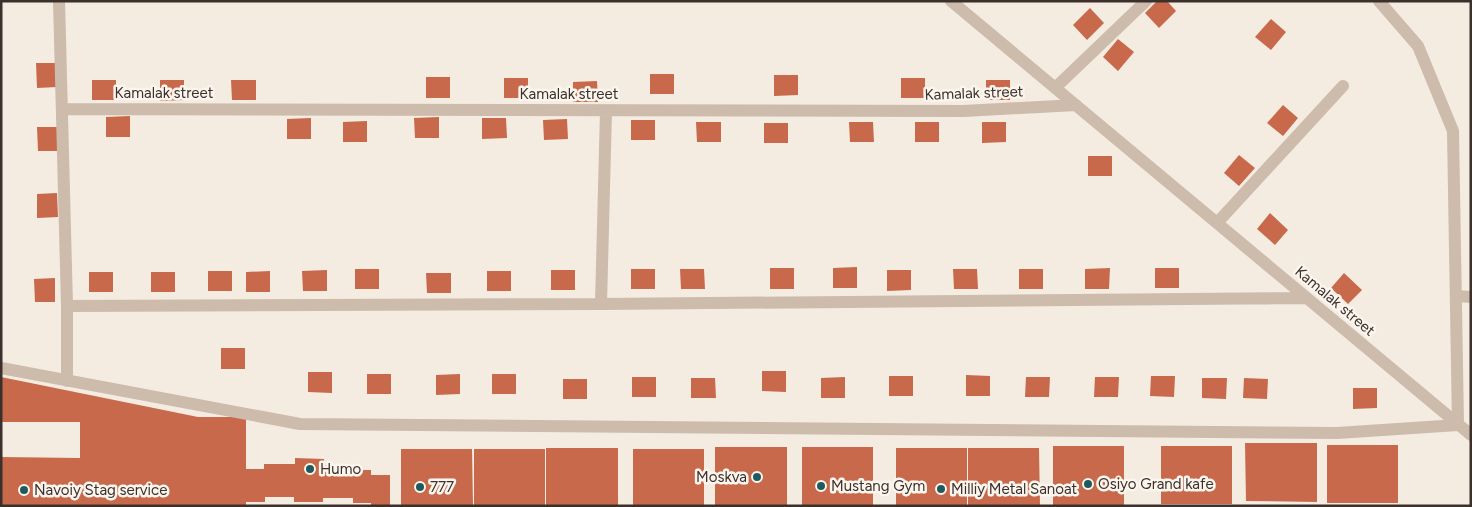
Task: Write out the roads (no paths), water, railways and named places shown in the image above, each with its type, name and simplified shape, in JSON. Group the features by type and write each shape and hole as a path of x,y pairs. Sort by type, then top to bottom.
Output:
{"street":[{"path":"59,1 67,306 67,381"},
{"name":"Kamalak street","path":"951,1 1471,436"},
{"path":"1055,88 1146,1"},
{"path":"1,368 300,424 1336,433 1458,425 1452,131 1418,46 1379,1"},
{"path":"1217,223 1343,86"},
{"name":"Kamalak street","path":"62,109 964,111 1076,105"},
{"path":"601,304 606,111"},
{"path":"1456,296 1471,297"},
{"path":"67,306 1306,298"}],"place":[{"name":"Humo","path":"310,469"},
{"name":"Moskva","path":"757,477"},
{"name":"Osiyo Grand kafe","path":"1088,484"},
{"name":"Mustang Gym","path":"821,486"},
{"name":"777","path":"420,487"},
{"name":"Milliy Metal Sanoat","path":"941,489"},
{"name":"Navoiy Stag service","path":"24,490"}]}
